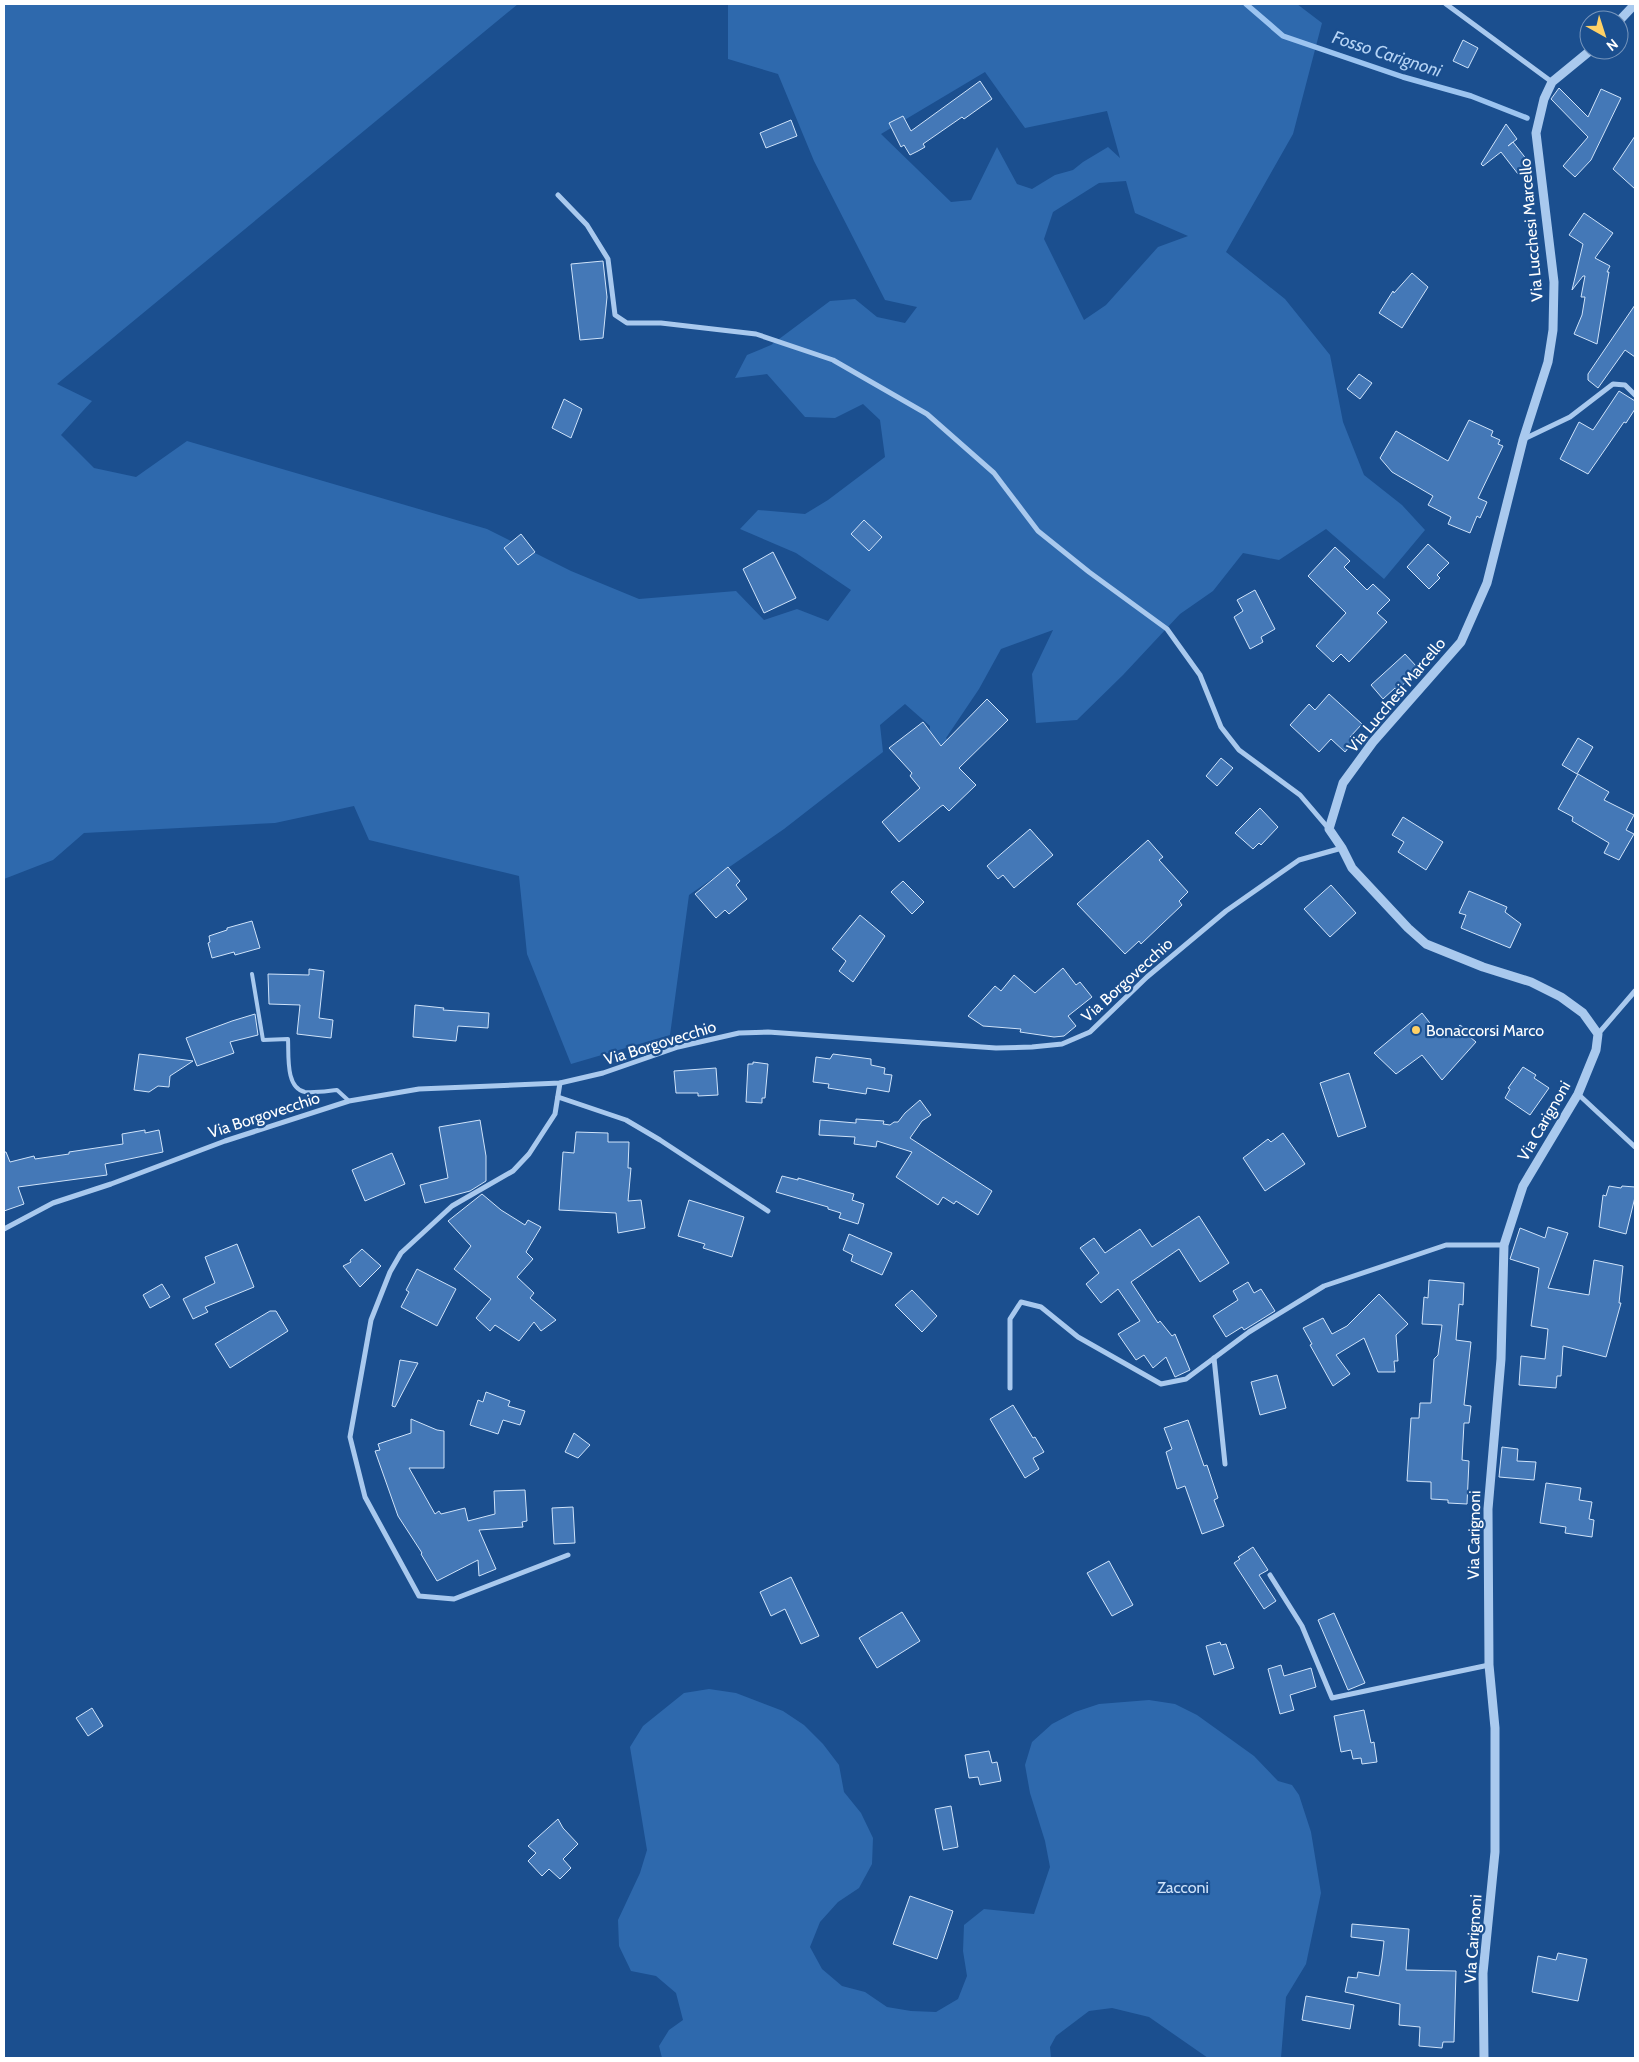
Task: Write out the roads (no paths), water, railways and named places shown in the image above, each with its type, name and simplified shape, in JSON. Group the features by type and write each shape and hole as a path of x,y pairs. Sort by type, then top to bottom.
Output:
{"street":[{"path":"1446,4 1552,82"},
{"name":"Via Lucchesi Marcello","path":"1329,829 1343,782 1373,742 1461,642 1487,583 1523,440 1548,362 1553,330 1554,282 1536,133 1544,99 1552,82 1579,60"},
{"path":"558,195 587,225 608,258 616,315 627,323 661,323 756,334 833,360 927,414 994,473 1038,531 1089,572 1167,629 1200,675 1221,727 1240,750 1300,796 1329,829 1342,848 1352,868 1408,928 1426,944 1483,967 1531,982 1561,997 1583,1013 1598,1034 1635,991"},
{"path":"1523,440 1570,417 1613,384 1625,385 1635,395"},
{"name":"Via Borgovecchio","path":"4,1229 53,1203 111,1184 225,1141 349,1101 419,1090 560,1082 604,1074 678,1047 739,1033 768,1032 996,1048 1062,1044 1090,1032 1147,977 1226,911 1299,860 1342,848"},
{"name":"Via Carignoni","path":"1484,2058 1483,1973 1495,1852 1495,1728 1489,1665 1488,1509 1501,1359 1504,1245 1523,1186 1578,1094 1596,1050 1598,1034"},
{"path":"560,1082 555,1114 529,1154 513,1170 452,1206 401,1253 390,1272 372,1320 350,1437 365,1497 419,1596 454,1599 568,1555"},
{"path":"1578,1094 1635,1147"},
{"path":"558,1097 626,1120 768,1210"},
{"path":"1010,1388 1010,1319 1021,1302 1041,1307 1078,1336 1161,1384 1186,1379 1249,1332 1324,1286 1446,1245 1504,1245"},
{"path":"1214,1358 1225,1464"},
{"path":"1270,1575 1302,1626 1332,1698 1489,1665"}],"lane":[{"path":"252,974 263,1040 288,1039 290,1077 294,1084 304,1092 337,1090 349,1101"}],"waterway":[{"name":"Fosso Carignoni","path":"1246,4 1283,36 1403,77 1471,96 1527,118"}],"place":[{"name":"Bonaccorsi Marco","path":"1416,1030"}],"park label":[{"name":"Zacconi","path":"1183,1887"}]}
